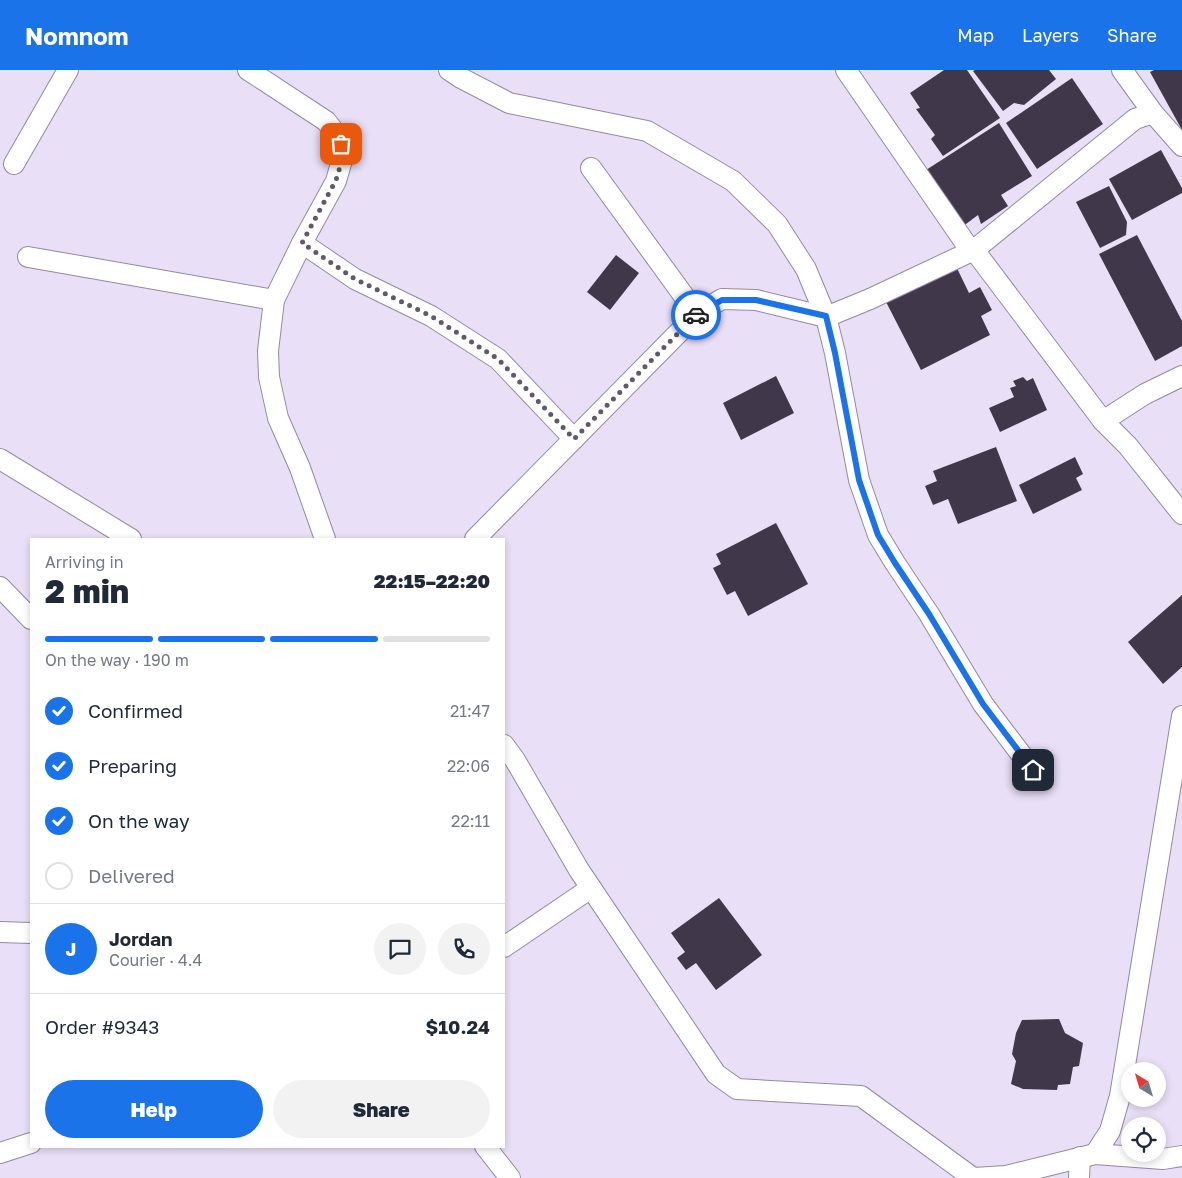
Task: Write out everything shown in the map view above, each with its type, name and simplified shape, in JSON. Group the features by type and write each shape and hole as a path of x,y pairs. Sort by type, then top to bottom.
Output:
{"street":[{"path":"14,164 68,70"},
{"path":"248,70 326,121 337,134 344,154 336,180 274,300 268,351 269,377 278,418 300,468 325,538"},
{"path":"449,70 460,78 509,103 647,131 733,181 777,224 806,269 826,316 835,353 859,480 878,535 929,614 983,704 1033,770"},
{"path":"846,70 966,244 974,250 1103,421 1128,446 1182,514"},
{"path":"1122,70 1153,113 1182,146"},
{"path":"476,538 697,314 722,300 756,300 826,316 870,299 974,250 1135,119 1153,113"},
{"path":"591,168 697,314"},
{"path":"302,243 355,279 431,316 498,359 574,439"},
{"path":"28,256 274,300"},
{"path":"1103,421 1146,394 1182,376"},
{"path":"0,460 129,538"},
{"path":"0,587 30,618"},
{"path":"1079,1178 1088,1156 1110,1131 1120,1096 1182,716"},
{"path":"505,746 516,760 578,870 716,1074 737,1089 861,1096 974,1178 1006,1176 1088,1156 1163,1160 1182,1156"},
{"path":"505,946 591,888"},
{"path":"0,932 30,933"},
{"path":"0,1153 30,1143"},
{"path":"487,1148 510,1178"}],"building":[{"path":"944,70 967,70 1000,118 943,156 931,139 935,135 916,109 920,108 910,93"},
{"path":"1049,70 1056,79 1024,105 1014,103 1003,111 973,71"},
{"path":"1154,70 1182,70 1182,130 1150,72"},
{"path":"1072,78 1103,124 1037,169 1006,123"},
{"path":"999,123 1032,176 1001,195 1008,206 981,224 978,215 962,227 926,170"},
{"path":"1161,150 1182,188 1182,193 1132,220 1109,179"},
{"path":"1109,186 1127,222 1126,235 1100,248 1076,202"},
{"path":"1137,235 1182,321 1182,346 1155,361 1099,254"},
{"path":"616,255 639,273 610,310 587,292"},
{"path":"954,262 969,293 980,287 992,310 981,316 990,335 921,370 884,298"},
{"path":"776,376 794,413 741,440 723,403"},
{"path":"1023,377 1027,381 1033,378 1047,410 1000,432 989,408 1014,397 1010,388 1016,386 1013,381"},
{"path":"996,447 1017,501 958,524 948,499 933,505 925,486 937,481 933,471"},
{"path":"1075,457 1083,474 1076,478 1082,490 1033,514 1019,485"},
{"path":"776,523 808,584 748,616 735,591 727,595 713,568 721,564 716,554"},
{"path":"1182,595 1182,667 1163,684 1128,642"},
{"path":"719,898 762,955 716,990 696,963 686,970 677,958 685,952 671,933"},
{"path":"1059,1019 1065,1033 1083,1043 1079,1066 1073,1067 1070,1084 1058,1085 1057,1090 1023,1089 1011,1084 1016,1061 1012,1054 1016,1033 1022,1020"}],"way so far":[{"path":"341,144 344,154 336,180 302,243 355,279 431,316 498,359 574,439 696,315"}],"route":[{"path":"696,315 722,300 756,300 826,316 835,353 859,480 878,535 929,614 983,704 1033,770"}]}
